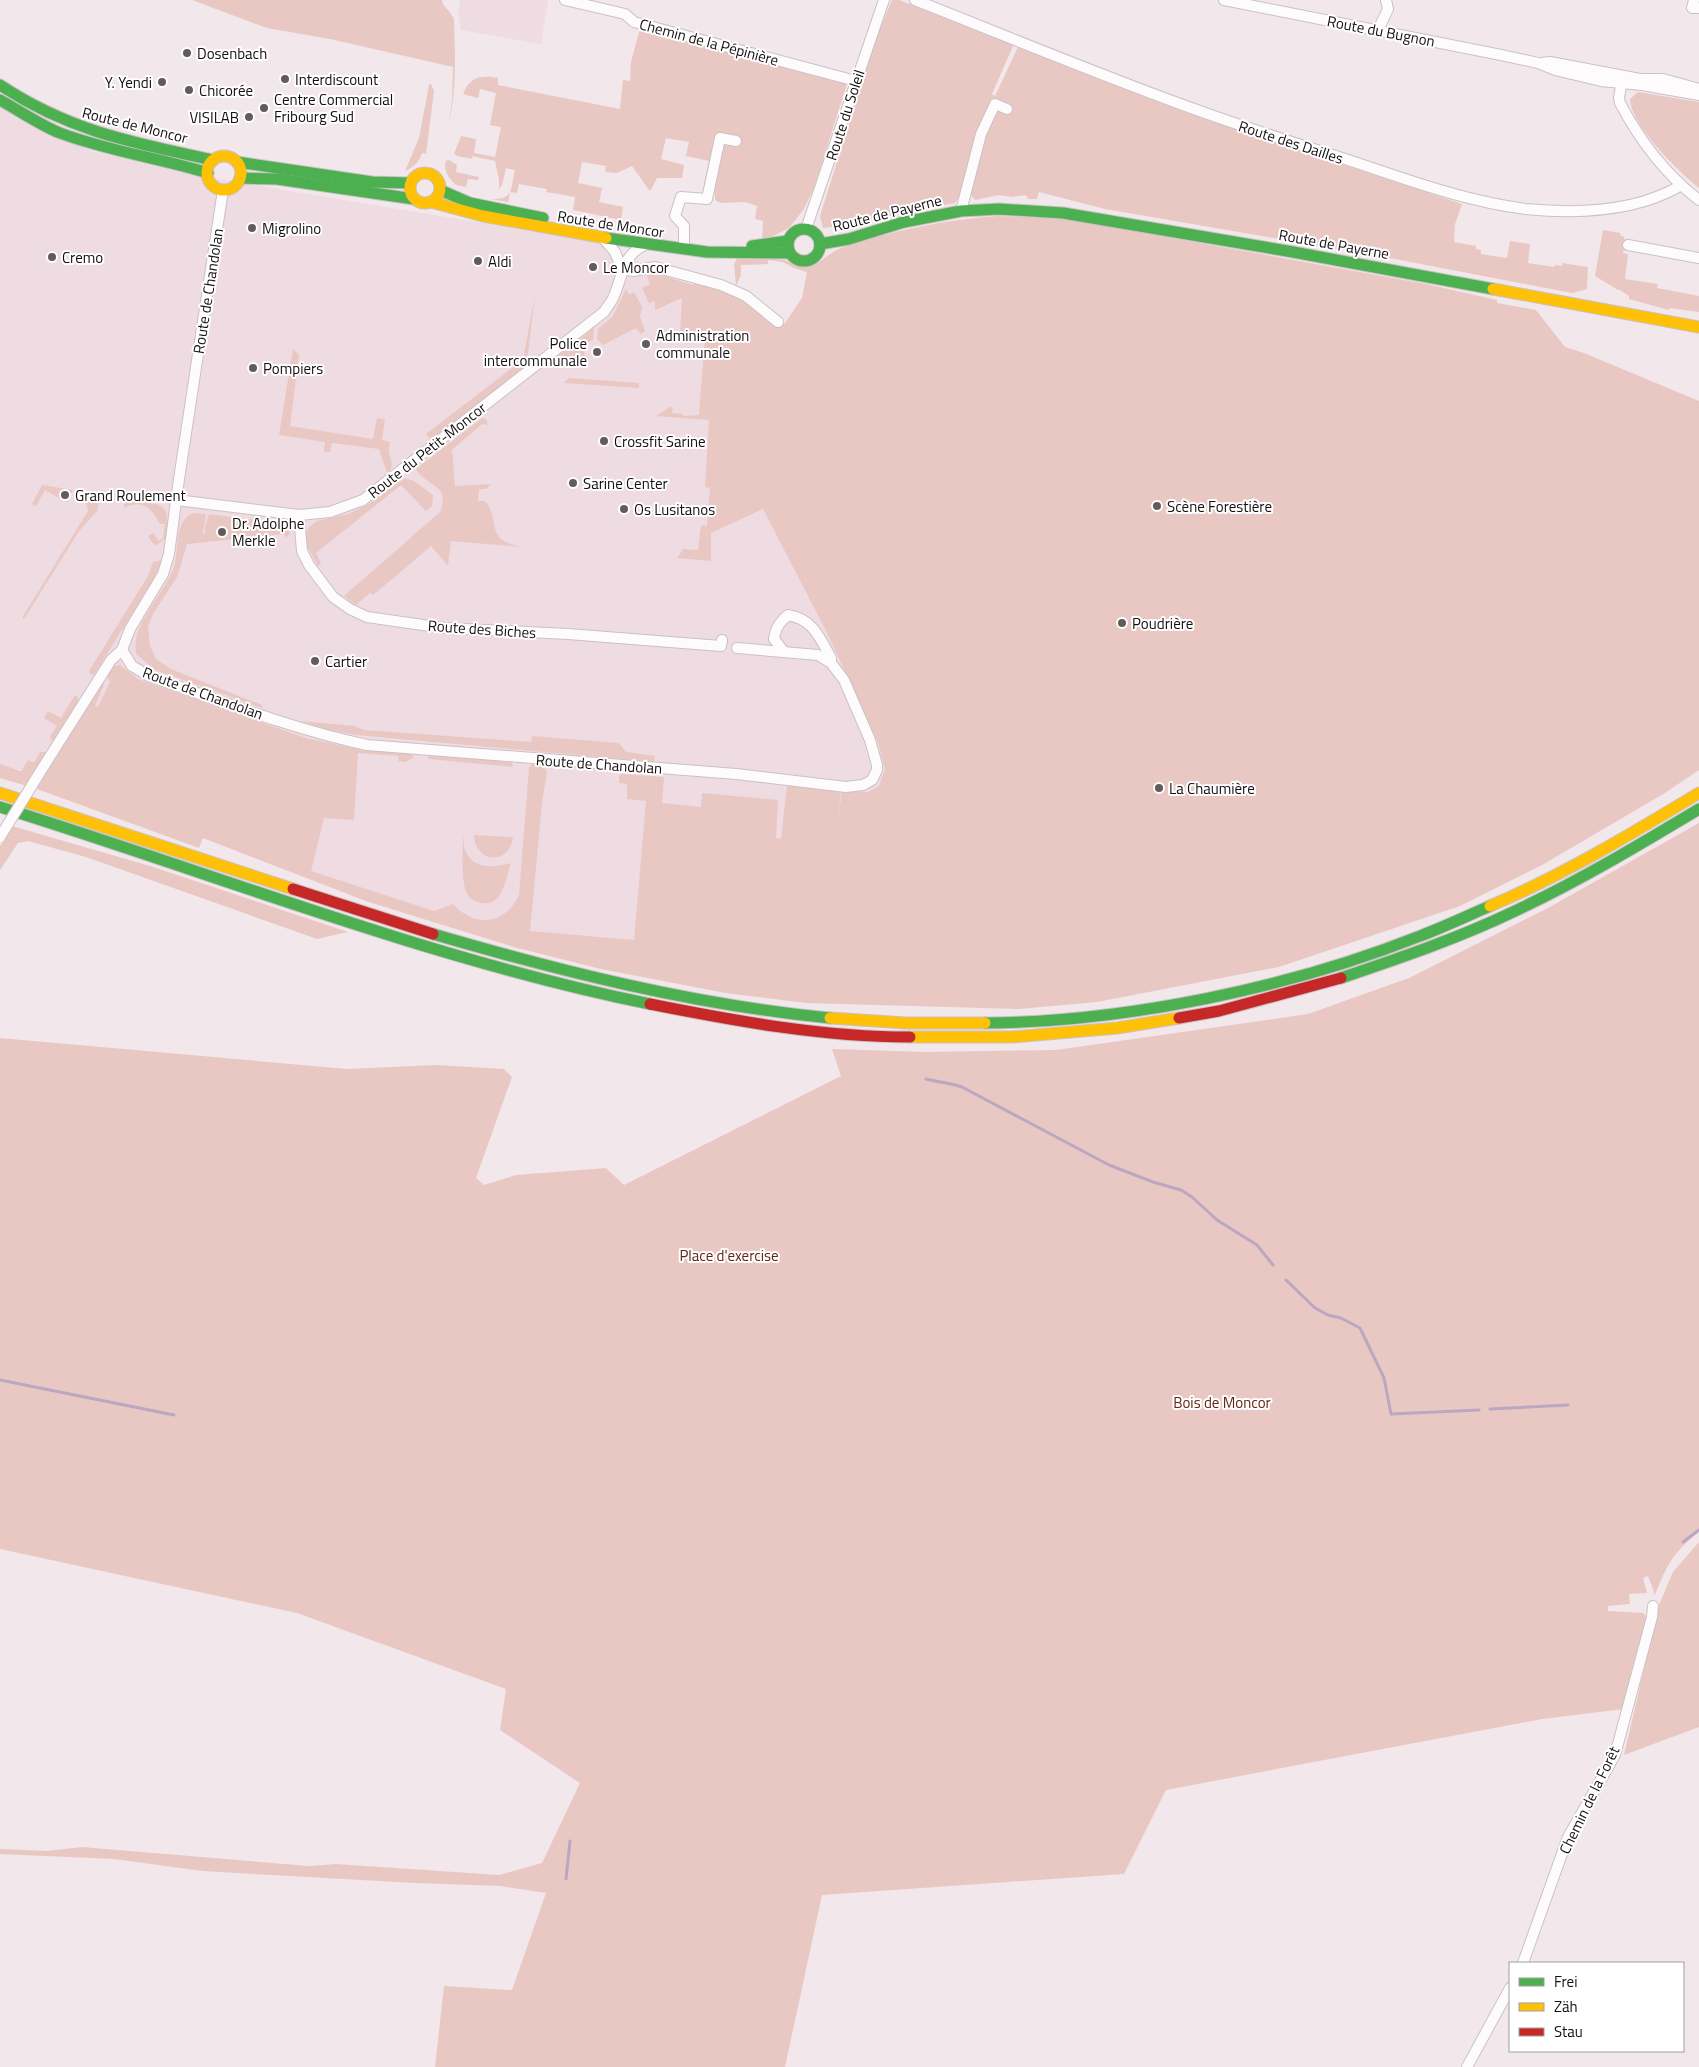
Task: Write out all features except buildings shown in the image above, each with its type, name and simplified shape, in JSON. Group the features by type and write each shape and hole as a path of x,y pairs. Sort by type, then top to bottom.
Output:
{"main road":[{"name":"Route de Moncor","path":"0,85 43,111 84,129 111,137 214,160"},
{"name":"Route de Moncor","path":"0,100 58,132 115,151 178,164 208,173"},
{"path":"237,162 241,170 240,178 235,186 223,190 212,184 208,173 210,165 214,160 226,156 237,162 372,182 410,183"},
{"path":"240,178 277,179 414,199 422,203 431,202 435,199 440,190 437,180 430,174 418,174 410,183 410,192 414,199"},
{"name":"Route de Moncor","path":"440,190 470,203 496,209 602,230 684,243 736,246 764,245 788,241"},
{"name":"Route de Moncor","path":"431,202 468,214 645,245 709,253 790,253"},
{"name":"Route de Payerne","path":"820,244 849,239 904,222 961,211 999,209 1063,212 1699,327"},
{"path":"806,229 816,234 820,244 816,256 809,260 797,260 790,253 788,241 794,232 806,229"},
{"path":"0,793 407,926 575,973 677,996 763,1010 874,1021 962,1024 1057,1019 1144,1010 1245,991 1346,964 1443,929 1538,886 1630,836 1699,793"},
{"path":"0,808 394,936 495,966 579,988 648,1004 752,1022 847,1033 934,1038 1040,1035 1127,1026 1223,1010 1333,982 1424,951 1513,913 1614,861 1699,809"}],"street":[{"name":"Chemin de la Pépinière","path":"565,0 625,14 634,22 856,81"},
{"name":"Route du Soleil","path":"806,229 884,0"},
{"name":"Route des Dailles","path":"915,0 1203,112 1337,157 1470,198 1528,209 1584,211 1639,203 1664,195 1680,186"},
{"name":"Route du Bugnon","path":"1224,0 1538,63 1550,62 1622,80 1699,95"},
{"path":"1378,30 1387,5 1396,0"},
{"path":"1694,0 1692,8 1699,8"},
{"name":"Route du Bugnon","path":"1622,80 1663,79 1699,89"},
{"path":"1622,80 1619,98 1629,120 1644,143 1680,186 1699,200"},
{"name":"Route de Payerne","path":"961,211 981,134 995,104 1007,108"},
{"name":"Route de Moncor","path":"684,243 684,226 675,216 681,197 707,199 720,138 736,141"},
{"name":"Route de Chandolan","path":"0,837 111,660 122,650 130,629 163,574 169,554 223,190"},
{"path":"603,238 615,252 622,269 633,271 655,267 721,285 744,294 778,322"},
{"path":"1628,244 1699,258"},
{"name":"Route du Petit-Moncor","path":"176,500 299,515 330,512 363,500 604,312 613,298 622,269 637,248 645,245"},
{"name":"Route des Biches","path":"299,515 302,551 309,565 334,597 350,609 367,617 444,628 568,634 722,646 722,640"},
{"path":"784,652 774,639 775,629 778,623 788,615 798,617 812,625 831,658 831,663"},
{"path":"738,648 818,655 831,663"},
{"name":"Route de Chandolan","path":"122,650 132,666 149,676 332,738 367,745 736,774 846,787 863,785 872,780 877,770 876,756 844,680 831,663"},
{"name":"Chemin de la Forêt","path":"1524,1962 1568,1837 1615,1755 1652,1617 1652,1606"},
{"path":"1467,2067 1509,1990"}],"shaded area":[{"path":"460,0 548,0 541,44 461,30 458,13"},
{"path":"0,106 44,131 91,151 187,174 550,234 591,238 770,326 763,509 827,633 878,743 885,770 879,786 726,993 601,969 448,927 366,901 154,819 44,773 0,766"}],"green space":[{"path":"192,0 442,0 454,20 454,84 449,122 453,67 330,39 267,28"},
{"path":"892,0 899,0 1014,44 992,94 995,96 1018,47 1199,117 1462,204 1455,224 1454,242 1476,246 1476,249 1481,250 1481,254 1507,258 1510,241 1530,244 1528,263 1554,267 1555,265 1562,266 1562,263 1588,267 1587,289 1572,293 1395,259 1105,209 1039,192 1037,199 1028,199 1026,195 1011,197 999,195 975,200 971,195 963,192 955,203 823,228 820,216 876,38"},
{"path":"641,30 847,84 814,188 804,209 789,228 771,237 762,238 763,221 755,219 757,206 745,202 721,203 715,200 715,194 704,183 709,161 686,156 689,142 666,138 661,159 684,165 682,178 657,178 651,190 649,190 632,166 617,173 605,172 606,166 582,162 578,183 602,188 599,202 623,207 621,220 573,210 575,197 546,192 547,189 519,184 517,193 510,192 515,170 506,168 502,185 499,189 495,161 472,156 472,159 454,154 461,136 476,139 474,153 495,157 501,127 490,125 496,93 480,89 478,98 463,94 469,83 473,80 481,77 498,78 498,85 620,109 623,80 630,81 631,62"},
{"path":"431,84 434,91 426,154 422,153 416,164 405,171 419,138 429,85"},
{"path":"1638,92 1699,102 1699,188 1657,148 1638,122 1632,110 1630,99"},
{"path":"449,160 457,165 456,172 479,177 478,180 468,179 466,187 456,185 446,172 446,161"},
{"path":"510,192 508,202 491,199 498,199"},
{"path":"997,216 1051,218 1085,222 1426,284 1497,300 1497,303 1536,310 1565,347 1584,353 1699,401 1699,770 1665,793 1542,865 1460,906 1279,967 1097,1002 1019,1009 806,1003 726,993 601,969 517,948 366,901 203,838 199,848 37,789 0,778 0,764 21,771 28,760 34,763 40,752 45,752 45,755 102,682 104,685 95,706 98,707 110,682 106,675 113,666 120,665 138,679 306,738 358,749 412,753 413,758 405,762 398,761 398,756 358,753 354,820 324,818 311,871 434,911 453,904 470,917 488,920 506,913 519,895 529,768 532,764 542,765 547,772 542,803 530,931 634,940 646,801 627,799 627,784 619,783 619,776 622,774 664,777 662,803 701,807 702,793 778,800 776,838 781,839 787,785 841,791 838,820 842,791 868,792 879,786 885,769 878,743 827,633 763,509 711,533 711,561 677,558 683,549 698,550 701,525 707,526 710,488 705,487 709,420 656,416 670,407 673,407 672,413 683,414 683,416 699,415 705,337 696,336 696,334 680,333 682,298 655,310 655,301 649,303 642,288 650,284 646,274 651,272 694,285 694,282 719,288 742,297 777,326 785,323 802,298 807,272 783,262 768,260 768,264 741,265 741,275 736,286 734,264 737,259 783,260 801,267 808,267 817,264 839,249 863,241 939,223"},
{"path":"1603,230 1620,233 1624,237 1623,253 1628,254 1625,279 1658,284 1657,288 1699,296 1699,312 1669,308 1669,310 1629,299 1629,296 1595,276"},
{"path":"626,289 629,295 634,292 642,307 640,317 645,331 641,334 636,328 603,345 597,339 598,329 613,316"},
{"path":"535,295 527,361 531,362 431,440 426,434 516,365 515,359 523,360"},
{"path":"594,328 593,340 585,344 584,360 577,366 577,362 553,360"},
{"path":"293,349 299,355 290,426 373,439 377,418 385,419 382,440 390,442 389,454 392,466 386,475 379,482 387,473 379,449 332,443 330,452 324,452 325,442 279,435"},
{"path":"569,378 639,383 639,388 564,383"},
{"path":"482,418 486,419 488,425 482,424 452,450 455,486 491,484 486,489 479,489 478,501 485,501 490,509 497,534 509,544 521,547 451,541 448,566 431,546 373,595 370,593 356,605 344,596 440,512 443,503 440,491 416,469"},
{"path":"404,478 414,481 433,495 432,506 426,511 401,485 316,553 321,563 318,566 306,544 305,535 309,527 317,521 348,514 369,504"},
{"path":"42,485 73,490 66,502 45,490 36,506 32,504"},
{"path":"92,494 98,495 97,511 79,531 24,619 22,618 88,511 86,498"},
{"path":"132,500 152,503 163,507 166,511 166,538 155,546 148,536 153,533 159,541 163,538 165,524 160,524 146,506 137,504 124,508 124,504"},
{"path":"194,513 206,514 203,534 205,534 205,526 209,514 268,522 269,525 280,526 282,523 286,525 290,533 286,538 284,534 187,544 177,577 153,614 148,626 150,646 156,659 171,669 262,705 262,708 155,670 136,654 138,631 174,567 180,528 187,517"},
{"path":"162,560 153,580 94,675 90,674 89,671 148,576 153,562"},
{"path":"75,695 78,697 78,702 55,739 51,740 50,736 57,726 44,718 48,711 61,718"},
{"path":"301,721 355,726 364,730 531,742 532,736 619,743 626,752 655,756 654,762 357,735 329,730"},
{"path":"429,755 512,762 513,767 428,759"},
{"name":"Bois de Moncor","path":"1699,823 1699,1532 1683,1546 1672,1560 1663,1575 1655,1595 1648,1576 1643,1578 1647,1593 1629,1594 1630,1604 1608,1606 1608,1611 1643,1613 1646,1616 1646,1623 1624,1709 1542,1719 1166,1790 1124,1874 822,1895 785,2067 435,2067 444,1986 512,1990 546,1893 500,1886 202,1871 114,1859 0,1854 0,1849 46,1851 82,1847 309,1866 336,1864 499,1875 542,1863 580,1783 500,1730 506,1689 297,1613 0,1549 0,1038 347,1069 437,1065 504,1069 512,1077 476,1178 484,1185 516,1175 606,1168 624,1185 841,1076 832,1049 924,1052 1056,1050 1308,1014 1409,978 1548,908"},
{"path":"12,826 150,866 348,932 317,939 86,857 28,841 18,843 0,870 0,846"},
{"path":"463,834 467,854 477,863 497,866 511,863 502,892 493,902 476,901 466,891 463,869"},
{"path":"474,835 513,838 510,847 505,853 499,857 492,858 485,856 480,851"},
{"path":"1699,1542 1699,1727 1624,1755 1659,1605 1673,1572"}],"waterway":[{"path":"926,1079 962,1087 1109,1165 1153,1182 1181,1190 1192,1197 1217,1220 1257,1245 1273,1265"},
{"path":"1286,1280 1315,1308 1360,1328 1384,1378 1391,1414 1479,1410"},
{"path":"0,1380 174,1415"},
{"path":"1490,1409 1568,1405"},
{"path":"1683,1542 1699,1530"},
{"path":"566,1879 570,1841"}],"traffic: fast":[{"path":"0,85 51,114 77,124 129,141 213,160"},
{"path":"0,100 60,133 96,145 208,173"},
{"path":"237,162 372,182 410,183"},
{"path":"240,178 277,179 414,199"},
{"path":"440,190 470,203 543,218"},
{"path":"820,244 849,239 904,222 961,211 999,209 1063,213 1293,252 1493,289"},
{"path":"804,229 810,230 815,234 819,239 820,245 819,251 815,256 810,260 804,261 798,260 793,256 789,251 788,245 789,239 793,234 798,230 804,229"},
{"path":"606,238 707,252 790,253"},
{"path":"752,246 788,241"},
{"path":"0,807 404,940 485,964 650,1004"},
{"path":"1341,978 1451,939 1494,921 1586,875 1699,809"},
{"path":"985,1023 1094,1016 1206,999 1262,986 1369,955 1429,933 1490,906"},
{"path":"433,934 580,974 679,996 729,1005 830,1018"}],"traffic: slow":[{"path":"224,156 236,161 241,173 236,185 224,190 212,185 207,173 212,161 224,156"},
{"path":"425,173 436,177 440,188 436,199 425,203 414,199 410,188 414,177 425,173"},
{"path":"431,202 483,216 606,238"},
{"path":"1493,289 1699,327"},
{"path":"0,793 293,889"},
{"path":"1490,906 1544,881 1622,839 1699,793"},
{"path":"830,1018 906,1023 985,1023"},
{"path":"910,1037 1012,1037 1117,1028 1179,1018"}],"traffic: jam":[{"path":"293,889 433,934"},
{"path":"1179,1018 1219,1011 1341,978"},
{"path":"650,1004 779,1027 845,1034 910,1037"}],"place":[{"name":"Dosenbach","path":"187,53"},
{"name":"Interdiscount","path":"285,79"},
{"name":"Y. Yendi","path":"162,82"},
{"name":"Chicorée","path":"189,90"},
{"name":"Centre Commercial Fribourg Sud","path":"264,108"},
{"name":"VISILAB","path":"249,117"},
{"name":"Migrolino","path":"252,228"},
{"name":"Cremo","path":"52,257"},
{"name":"Aldi","path":"478,261"},
{"name":"Le Moncor","path":"593,267"},
{"name":"Administration communale","path":"646,344"},
{"name":"Police intercommunale","path":"597,352"},
{"name":"Pompiers","path":"253,368"},
{"name":"Crossfit Sarine","path":"604,441"},
{"name":"Sarine Center","path":"573,483"},
{"name":"Grand Roulement","path":"65,495"},
{"name":"Scène Forestière","path":"1157,506"},
{"name":"Os Lusitanos","path":"624,509"},
{"name":"Dr. Adolphe Merkle","path":"222,532"},
{"name":"Poudrière","path":"1122,623"},
{"name":"Cartier","path":"315,661"},
{"name":"La Chaumière","path":"1159,788"}],"park label":[{"name":"Place d'exercise","path":"729,1255"}]}
